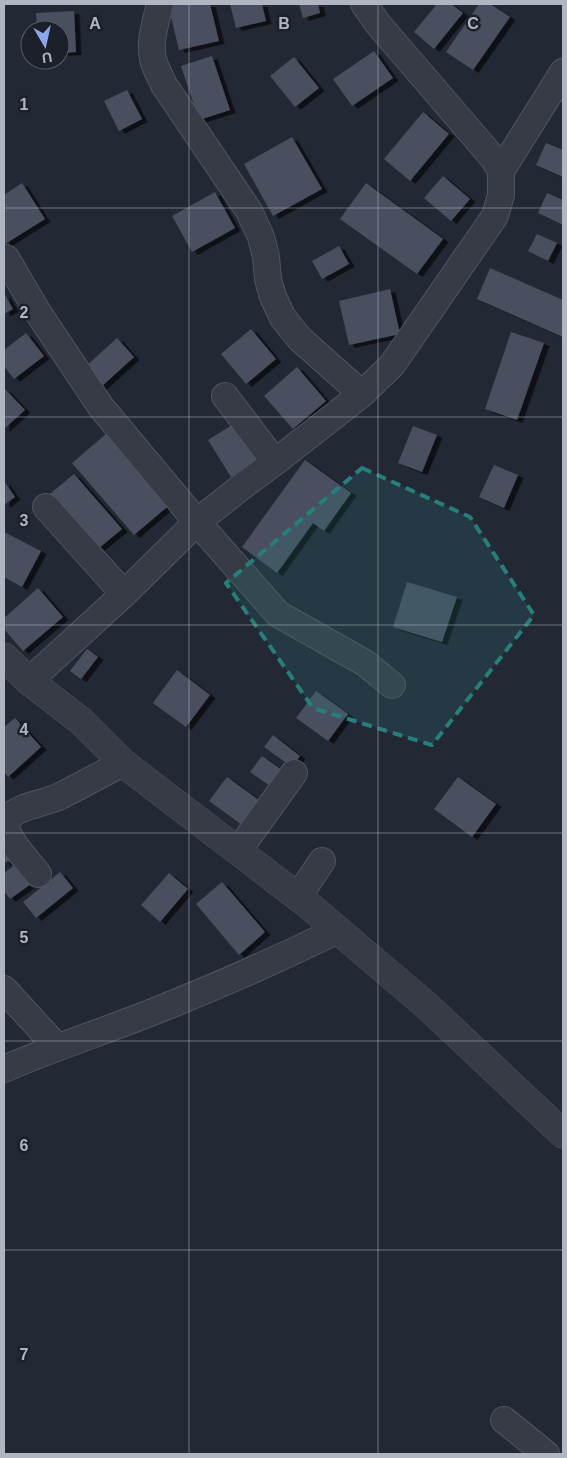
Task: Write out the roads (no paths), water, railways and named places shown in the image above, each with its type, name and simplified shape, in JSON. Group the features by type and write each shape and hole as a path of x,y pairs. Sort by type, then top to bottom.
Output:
{"street":[{"path":"160,4 152,40 153,58 156,67 164,85 249,211 261,236 266,257 268,279 273,297 283,318 300,339 362,394"},
{"path":"29,681 124,594 198,522 362,394 392,365 495,216 501,194 501,172 493,158 378,24 364,4"},
{"path":"501,172 563,72"},
{"path":"6,258 39,314 101,407 278,614 364,663 392,685"},
{"path":"225,396 275,462"},
{"path":"46,508 124,594"},
{"path":"4,658 29,681 81,722 123,763 298,897 338,930 427,1006 563,1134"},
{"path":"38,874 7,832 6,820 9,816 22,809 56,798 123,763"},
{"path":"238,852 294,773"},
{"path":"298,897 322,860"},
{"path":"4,1069 57,1047 160,1009 274,961 338,930"},
{"path":"4,989 57,1047"},
{"path":"504,1420 546,1454"}]}
